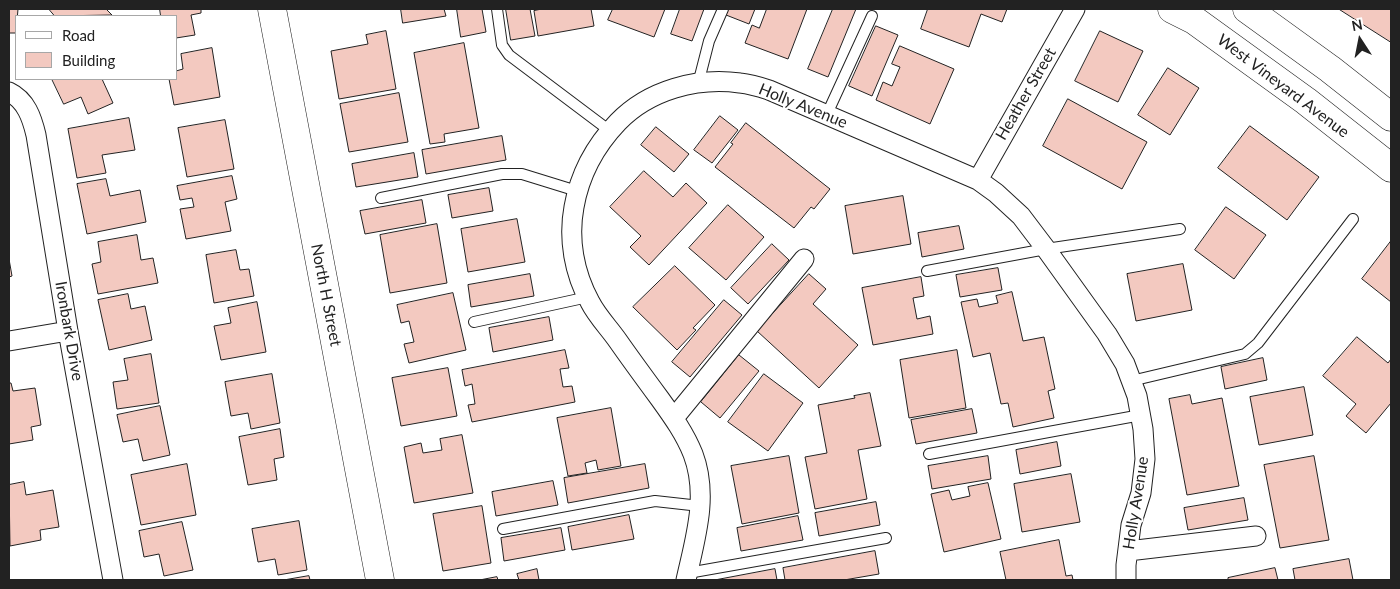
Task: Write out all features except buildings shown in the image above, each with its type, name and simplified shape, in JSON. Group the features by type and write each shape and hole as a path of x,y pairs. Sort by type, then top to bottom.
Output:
{"street":[{"name":"North H Street","path":"272,9 380,580"},
{"name":"Heather Street","path":"978,180 1075,9"},
{"name":"West Vineyard Avenue","path":"1172,9 1194,20 1306,101 1391,168"},
{"path":"1247,9 1330,69 1391,117"},
{"name":"Holly Avenue","path":"687,576 700,513 700,484 694,456 682,429 588,297 579,277 572,248 572,219 576,190 587,163 602,138 623,117 643,103 664,92 688,85 717,81 741,83 769,90 978,180 1021,216 1107,334 1125,364 1137,396 1143,429 1145,459 1141,492 1131,525 1126,580"},
{"name":"Ironbark Drive","path":"9,92 20,99 32,120 112,580"},
{"path":"674,418 804,259"},
{"path":"9,341 68,331"},
{"path":"1128,551 1256,536"}],"lane":[{"path":"497,9 502,45 509,55 610,131"},
{"path":"698,84 710,42 723,9"},
{"path":"827,114 872,16"},
{"path":"381,198 502,174 522,174 576,190"},
{"path":"1131,381 1245,354 1258,343 1353,219"},
{"path":"927,271 1046,249 1180,229"},
{"path":"474,322 588,297"},
{"path":"929,454 1141,415"},
{"path":"503,529 655,501 700,506"},
{"path":"687,576 886,538"}]}
